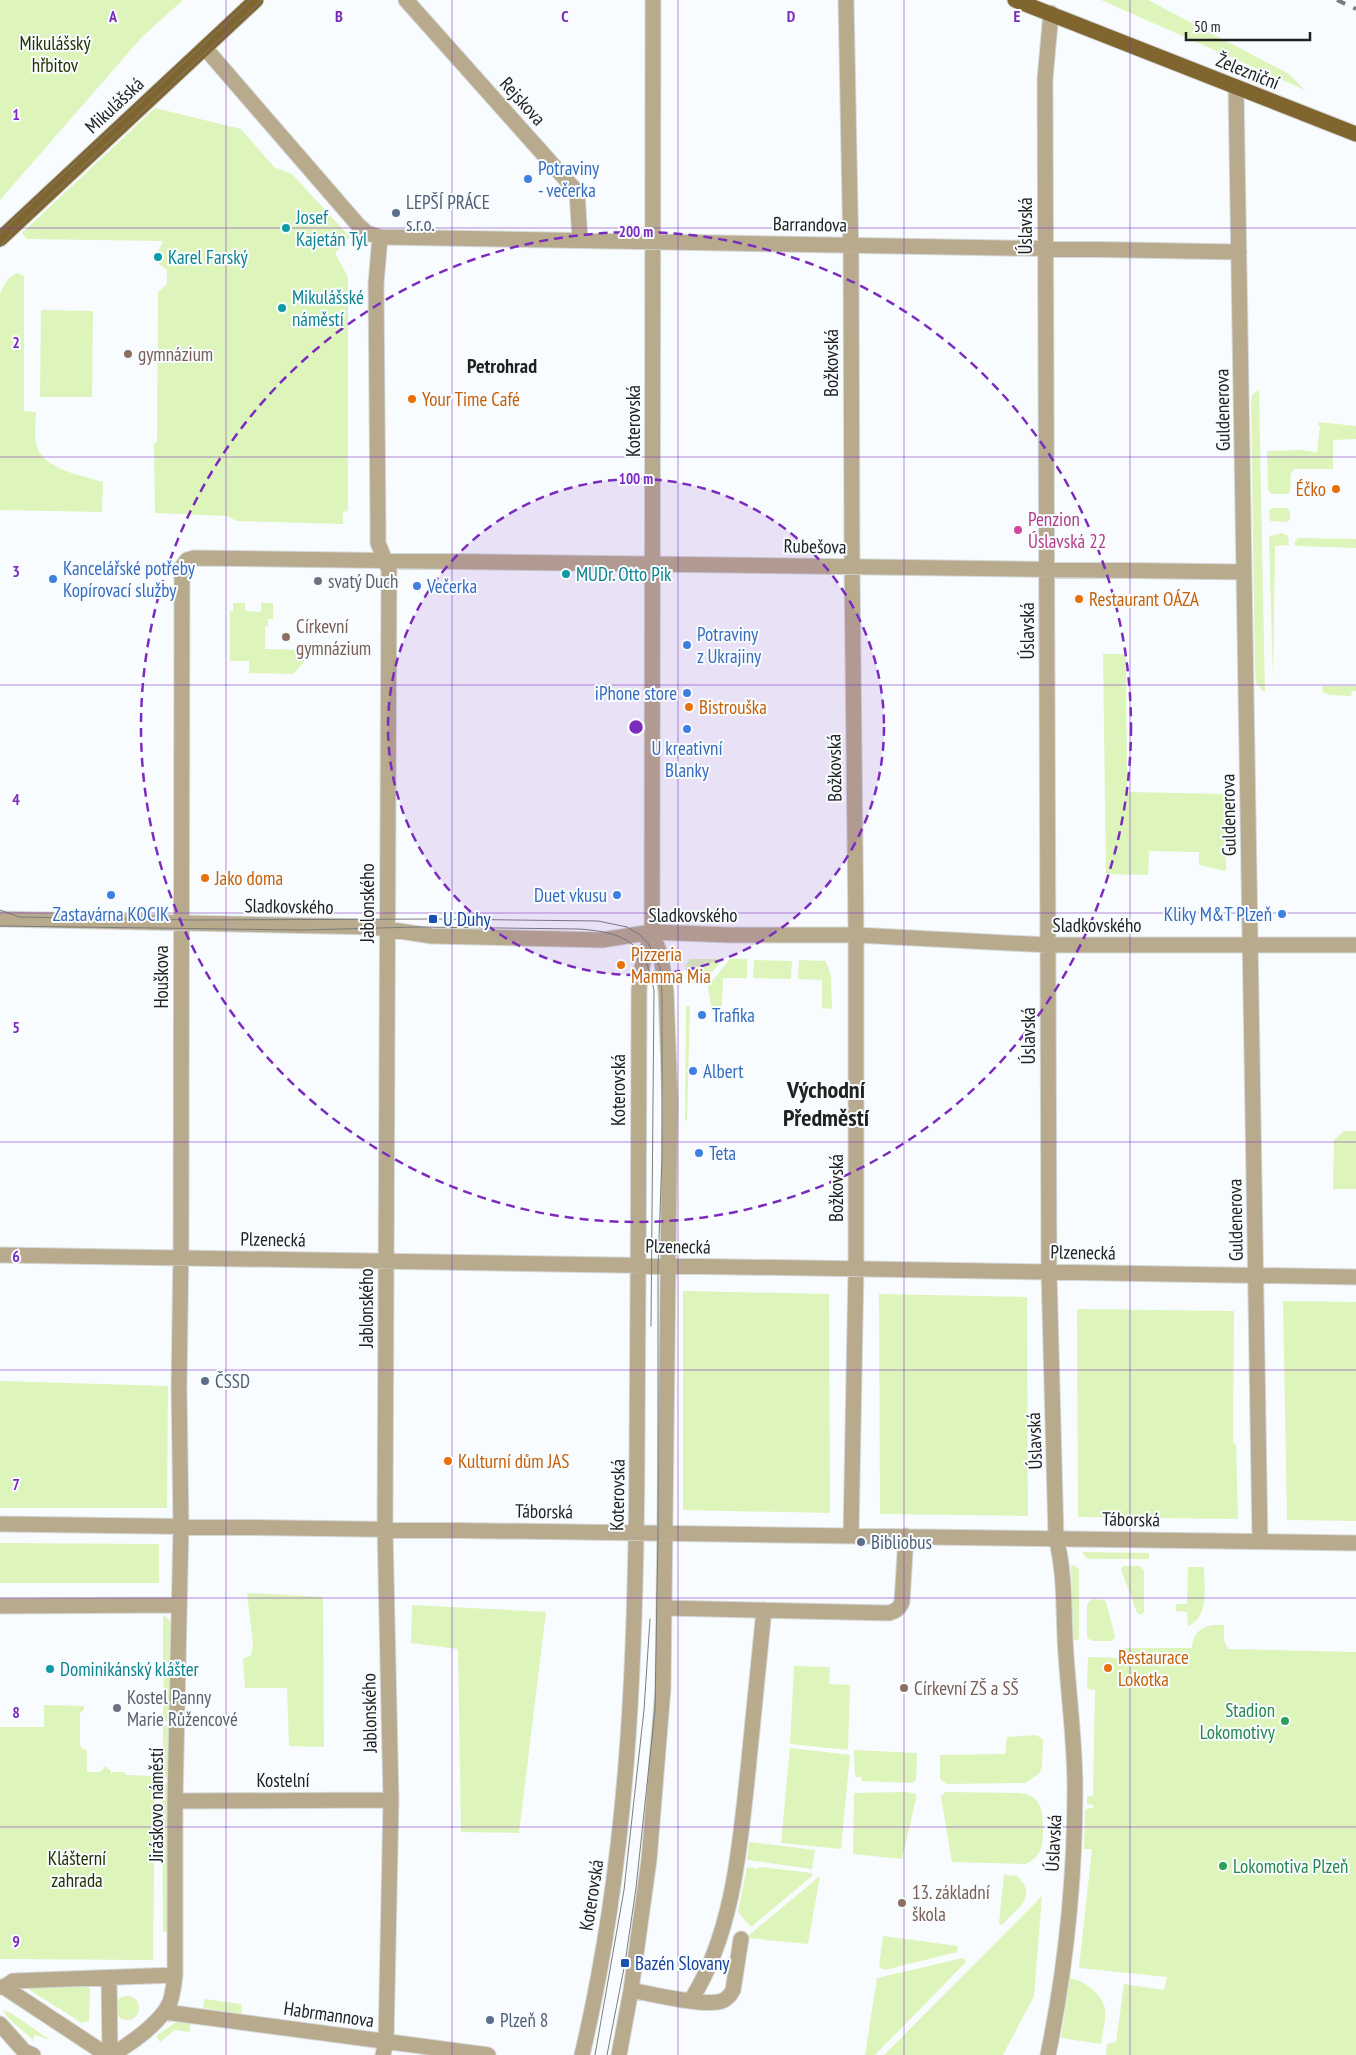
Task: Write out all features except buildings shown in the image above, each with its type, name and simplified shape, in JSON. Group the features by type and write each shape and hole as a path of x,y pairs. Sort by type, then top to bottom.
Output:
{"main road":[{"name":"Mikulášská","path":"0,239 256,0"},
{"name":"Železniční","path":"1014,0 1356,134"}],"street":[{"name":"Rejskova","path":"406,0 577,192 580,240"},
{"name":"Koterovská","path":"582,2055 601,1960 621,1827 629,1743 635,1631 639,1265 639,991 640,974 652,932 653,0"},
{"name":"Božkovská","path":"846,0 851,245 856,935 856,1269 851,1536"},
{"name":"Úslavská","path":"1048,2055 1064,1970 1072,1871 1075,1786 1062,1561 1056,1538 1049,1272 1045,79 1051,14"},
{"path":"205,48 360,226 367,232 380,237 376,284 378,543 386,560"},
{"name":"Guldenerova","path":"1236,88 1260,1541"},
{"path":"0,247 11,228"},
{"name":"Barrandova","path":"380,237 1239,252"},
{"name":"Houškova","path":"179,1387 181,1258 182,567 185,561 192,558 386,560"},
{"name":"Rubešova","path":"386,560 1244,572"},
{"name":"Jablonského","path":"384,2048 391,1800 384,1529 389,570 386,560"},
{"name":"Sladkovského","path":"0,919 373,927 432,936 602,940 652,932 729,935 856,935 1048,945 1356,945"},
{"name":"Koterovská","path":"619,2055 631,1990 649,1860 660,1744 664,1608 670,1101 666,991 660,957 652,932"},
{"name":"Plzenecká","path":"0,1255 1356,1276"},
{"name":"Jiráskovo náměstí","path":"165,2012 170,2001 175,1975 175,1801 181,1526 179,1387"},
{"path":"0,1524 181,1526"},
{"name":"Táborská","path":"181,1526 1356,1542"},
{"path":"664,1608 889,1613 900,1607 902,1602 906,1536"},
{"path":"0,1606 179,1605"},
{"path":"691,2000 705,1979 720,1935 738,1862 764,1610"},
{"name":"Kostelní","path":"175,1801 391,1800"},
{"path":"631,1990 716,2003 729,1997 733,1990 741,1939"},
{"path":"109,2055 2,1987 13,1980 175,1975"},
{"path":"109,1978 109,2055"},
{"path":"109,2055 158,2020 165,2012"},
{"name":"Habrmannova","path":"165,2012 384,2048 488,2055"},
{"path":"0,2024 27,2054"}],"green space":[{"name":"Mikulášský hřbitov","path":"0,0 183,0 142,37 0,200"},
{"path":"1101,0 1148,0 1289,74 1305,90"},
{"name":"Mikulášské náměstí","path":"155,108 241,129 274,167 292,174 350,237 335,253 348,277 348,511 343,512 343,524 237,521 227,516 155,513 154,443 157,443 158,292 167,284 167,270 158,263 158,252 163,241 27,239 22,233"},
{"path":"17,273 24,276 24,411 36,412 36,444 46,460 54,466 74,474 103,482 102,512 0,510 0,295 6,282"},
{"path":"41,310 93,311 92,397 40,397"},
{"path":"1259,389 1265,693 1256,683 1255,671 1251,401 1252,395"},
{"path":"1319,422 1356,426 1356,439 1333,440 1333,469 1294,469 1291,475 1289,494 1271,494 1268,490 1267,451 1300,450 1317,452"},
{"path":"1272,508 1287,508 1290,512 1290,519 1286,522 1270,521 1269,510"},
{"path":"1282,533 1288,536 1289,545 1275,546 1273,681 1269,539 1270,536"},
{"path":"1298,538 1356,539 1356,548 1296,546 1294,543"},
{"path":"233,603 245,603 245,611 261,612 261,603 273,603 273,619 268,619 268,626 265,626 265,649 305,650 304,662 293,674 249,673 249,661 230,661 230,611 233,611"},
{"path":"1103,654 1126,654 1127,792 1225,794 1226,871 1199,865 1199,852 1149,851 1148,875 1106,874"},
{"path":"1323,686 1356,686 1356,691 1352,691 1351,696 1330,695 1322,692"},
{"path":"690,959 723,959 704,982 686,983 686,965"},
{"path":"730,959 747,959 747,978 723,978 722,1006 711,1006 708,986"},
{"path":"754,960 792,961 791,979 753,978"},
{"path":"799,960 826,961 831,976 832,1009 822,1008 822,980 798,979"},
{"path":"686,1006 690,1006 687,1121 685,1120"},
{"path":"1344,1131 1356,1131 1356,1189 1333,1189 1334,1140"},
{"path":"683,1291 829,1294 830,1513 683,1510"},
{"path":"879,1294 1027,1297 1028,1516 880,1514"},
{"path":"1283,1301 1356,1302 1356,1521 1287,1520"},
{"path":"1077,1309 1234,1311 1233,1443 1236,1444 1238,1519 1078,1517"},
{"path":"0,1381 168,1386 167,1508 0,1508"},
{"path":"0,1543 159,1544 159,1583 0,1583"},
{"path":"1082,1552 1149,1553 1149,1559 1090,1559 1086,1558"},
{"path":"1071,1565 1076,1566 1079,1570 1079,1638 1077,1640 1072,1640"},
{"path":"1123,1566 1140,1566 1144,1571 1144,1612 1142,1615 1137,1613 1121,1570"},
{"path":"1188,1567 1204,1568 1205,1593 1200,1616 1188,1626 1187,1612 1176,1611 1176,1604 1187,1604"},
{"path":"247,1593 323,1597 324,1747 289,1746 287,1688 245,1688 243,1659 251,1655 253,1643"},
{"path":"1092,1599 1104,1600 1106,1602 1115,1636 1113,1641 1093,1641 1087,1638 1087,1604"},
{"path":"412,1605 546,1612 519,1833 461,1832 458,1649 411,1643"},
{"path":"163,1615 170,1620 171,1624 171,1662 163,1662"},
{"name":"Lokomotiva Plzeň","path":"1213,1625 1224,1625 1224,1640 1228,1649 1356,1652 1356,2055 1106,2055 1107,2044 1116,2042 1124,1984 1164,1990 1167,1977 1079,1968 1092,1849 1084,1849 1085,1809 1093,1808 1093,1805 1087,1804 1087,1796 1093,1796 1095,1690 1087,1689 1088,1657 1119,1658 1119,1648 1192,1648 1193,1640 1197,1633"},
{"path":"164,1666 171,1667 171,1721 163,1721"},
{"path":"794,1666 830,1667 829,1684 850,1685 848,1750 790,1744"},
{"name":"Klášterní zahrada","path":"44,1705 84,1706 84,1710 80,1713 80,1745 82,1749 87,1750 87,1772 101,1772 105,1766 111,1771 111,1775 113,1772 124,1772 126,1775 155,1776 153,1960 0,1959 0,1727 44,1727"},
{"path":"163,1725 171,1725 171,1778 163,1777"},
{"path":"1036,1735 1043,1739 1042,1767 1039,1774 1025,1783 947,1784 940,1779 940,1755 1005,1754 1007,1737"},
{"path":"790,1748 850,1755 841,1849 781,1843"},
{"path":"854,1750 917,1753 916,1780 912,1783 861,1781 862,1777 855,1777"},
{"path":"162,1783 171,1783 168,1931 163,1932"},
{"path":"907,1792 916,1794 916,1799 902,1859 853,1854 854,1793"},
{"path":"945,1792 1018,1793 1032,1797 1039,1804 1042,1815 1043,1841 1038,1854 1025,1864 952,1862 941,1797"},
{"path":"749,1842 815,1850 812,1869 747,1860"},
{"path":"747,1867 812,1873 812,1876 751,1927 738,1912"},
{"path":"1004,1875 1017,1876 1023,1883 1026,1896 1019,1908 1002,1925 999,1923"},
{"path":"820,1876 808,1944 748,1938 749,1935"},
{"path":"1042,1896 1034,1996 1003,2055 884,2055"},
{"path":"883,1936 958,1946 957,1952 885,1970 879,1967"},
{"path":"963,1958 966,1962 875,2055 865,2055 877,1978"},
{"path":"1070,1978 1091,1988 1103,2003 1105,2016 1101,2044 1061,2038"},
{"path":"32,1986 86,1986 90,1988 89,2021 82,2023 28,1989"},
{"path":"127,1996 135,2000 139,2008 135,2016 127,2020 119,2016 115,2008 119,2000"},
{"path":"205,1999 240,2004 242,2006 241,2014 203,2008"},
{"path":"3,2010 11,2013 50,2040 35,2035 33,2040 9,2019"},
{"path":"176,2022 191,2022 189,2032 175,2030 160,2042 156,2036"}],"tram line":[{"path":"0,233 251,0"},
{"path":"0,247 13,231 262,0"},
{"path":"0,910 19,917 193,920 433,919 598,921 627,927 640,935 648,943 660,967 662,996 662,1159 658,1265 658,1533 655,1710 636,1888 625,1963 607,2055"},
{"path":"0,926 302,930 419,927 579,929 609,933 631,943 646,961 654,991 651,1326"},
{"path":"595,2055 624,1890 644,1710 650,1619"}],"railway":[{"path":"1337,0 1356,9"}],"place":[{"name":"Potraviny - večerka","path":"528,179"},
{"name":"LEPŠÍ PRÁCE s.r.o.","path":"396,213"},
{"name":"Josef Kajetán Tyl","path":"286,228"},
{"name":"Karel Farský","path":"158,257"},
{"name":"Mikulášské náměstí","path":"282,308"},
{"name":"gymnázium","path":"128,354"},
{"name":"Your Time Café","path":"412,399"},
{"name":"Éčko","path":"1336,489"},
{"name":"Penzion Úslavská 22","path":"1018,530"},
{"name":"MUDr. Otto Pik","path":"566,574"},
{"name":"Kancelářské potřeby Kopírovací služby","path":"53,579"},
{"name":"svatý Duch","path":"318,581"},
{"name":"Večerka","path":"417,586"},
{"name":"Restaurant OÁZA","path":"1079,599"},
{"name":"Církevní gymnázium","path":"286,637"},
{"name":"Potraviny z Ukrajiny","path":"687,645"},
{"name":"iPhone store","path":"687,693"},
{"name":"Bistrouška","path":"689,707"},
{"name":"U kreativní Blanky","path":"687,729"},
{"name":"Jako doma","path":"205,878"},
{"name":"Zastavárna KOCIK","path":"111,895"},
{"name":"Duet vkusu","path":"617,895"},
{"name":"Kliky M&T Plzeň","path":"1282,914"},
{"name":"U Duhy","path":"433,919"},
{"name":"Pizzeria Mamma Mia","path":"621,965"},
{"name":"Trafika","path":"702,1015"},
{"name":"Albert","path":"693,1071"},
{"name":"Teta","path":"699,1153"},
{"name":"ČSSD","path":"205,1381"},
{"name":"Kulturní dům JAS","path":"448,1461"},
{"name":"Bibliobus","path":"861,1542"},
{"name":"Restaurace Lokotka","path":"1108,1668"},
{"name":"Dominikánský klášter","path":"50,1669"},
{"name":"Církevní ZŠ a SŠ","path":"904,1688"},
{"name":"Kostel Panny Marie Růžencové","path":"117,1708"},
{"name":"Stadion Lokomotivy","path":"1285,1721"},
{"name":"Lokomotiva Plzeň","path":"1223,1866"},
{"name":"13. základní škola","path":"902,1903"},
{"name":"Bazén Slovany","path":"625,1963"},
{"name":"Plzeň 8","path":"490,2020"}],"district":[{"name":"Petrohrad","path":"502,366"},
{"name":"Východní Předměstí","path":"826,1103"}]}
